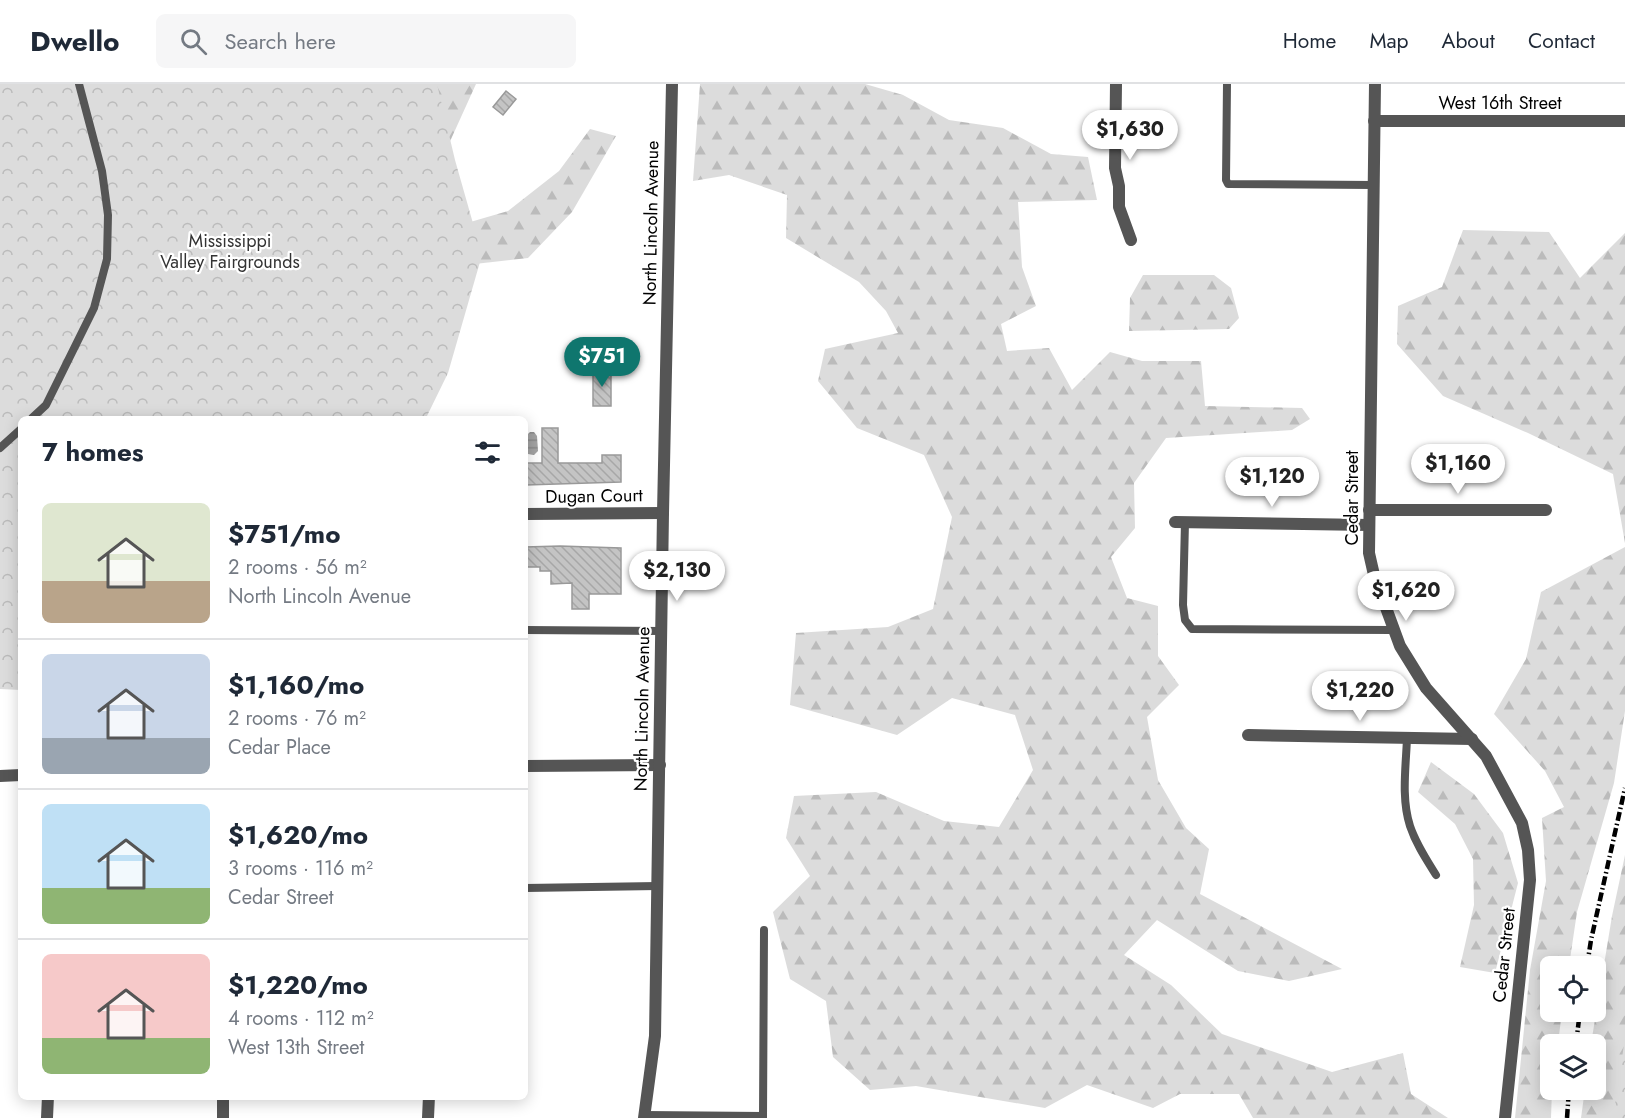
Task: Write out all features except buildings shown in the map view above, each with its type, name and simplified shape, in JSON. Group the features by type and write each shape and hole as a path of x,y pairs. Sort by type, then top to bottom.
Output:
{"street":[{"name":"North Lincoln Avenue","path":"644,1116 655,1036 672,84"},
{"path":"1116,84 1115,168 1119,186 1119,207 1131,240"},
{"name":"Cedar Street","path":"1375,84 1369,553 1374,575 1400,646 1426,688 1486,756 1522,823 1528,850 1530,879 1505,1118"},
{"name":"West 16th Street","path":"1374,120 1625,121"},
{"path":"1369,510 1546,510"},
{"name":"Dugan Court","path":"528,514 663,513"},
{"path":"1180,522 1369,525"},
{"path":"1248,735 1472,739"},
{"path":"528,766 660,765"},
{"path":"0,776 18,776"},
{"path":"47,1118 48,1100"},
{"path":"223,1100 223,1118"},
{"path":"428,1118 429,1100"}],"lane":[{"path":"34,416 46,405 94,308 106,259 108,215 102,171 78,84"},
{"path":"1227,84 1226,180 1228,184 1373,185"},
{"path":"0,448 18,432"},
{"path":"1180,522 1183,605 1185,620 1192,629 1394,630"},
{"path":"528,630 661,631"},
{"path":"1407,738 1405,797 1410,824 1421,851 1436,875"},
{"path":"528,888 658,886"},
{"path":"644,1116 763,1117 764,930"}],"green space":[{"name":"Mississippi Valley Fairgrounds","path":"0,84 437,84 455,160 482,255 448,373 427,416 18,416 18,690 0,689"},
{"path":"388,84 476,84 442,159 460,225 508,211 559,171 590,129 616,136 572,212 528,258 466,265"},
{"path":"700,84 865,84 903,95 949,120 1003,128 1051,154 1088,157 1097,200 1018,202 1022,267 1036,306 1001,324 1007,351 1049,348 1072,390 1110,352 1142,361 1201,361 1205,406 1302,408 1310,419 1292,430 1166,438 1134,483 1135,528 1111,557 1127,598 1158,606 1158,656 1179,685 1147,717 1158,780 1186,828 1209,849 1200,894 1342,969 1289,981 1238,971 1157,920 1124,955 1171,985 1222,1034 1332,1072 1403,1053 1411,1094 1448,1118 1253,1118 1239,1094 1180,1094 1153,1108 1087,1085 1045,1108 916,1086 870,1090 833,1057 826,1001 790,979 773,912 810,876 786,838 794,796 876,792 944,821 999,827 1033,770 1015,715 952,698 897,735 790,705 796,633 888,627 933,609 952,517 924,455 857,428 818,381 825,349 898,333 886,311 859,282 786,238 787,195 729,175 693,181"},
{"path":"1463,230 1549,232 1580,278 1625,233 1625,543 1613,474 1528,433 1443,396 1397,344 1398,306 1442,287"},
{"path":"1143,275 1214,275 1231,288 1239,318 1229,329 1129,331 1130,298"},
{"path":"1625,547 1625,711 1614,783 1577,912 1570,956 1540,956 1540,1022 1561,1022 1559,1034 1540,1034 1540,1100 1552,1100 1551,1118 1515,1118 1530,970 1546,881 1542,818 1564,807 1545,771 1494,714 1526,659 1541,592"},
{"path":"1431,762 1474,794 1503,833 1518,883 1495,973 1460,967 1474,905 1473,859 1455,824 1418,792"},
{"path":"1625,855 1625,1118 1581,1118 1583,1100 1606,1100 1606,1034 1593,1034 1595,1022 1606,1022 1605,956"},
{"path":"1625,1038 1625,1118 1613,1118"}],"shaded area":[{"path":"534,432 537,436 538,451 534,455 528,454 528,434"}],"railway":[{"path":"1589,956 1625,788"},
{"path":"1577,1034 1579,1022"},
{"path":"1567,1118 1568,1100"}]}
